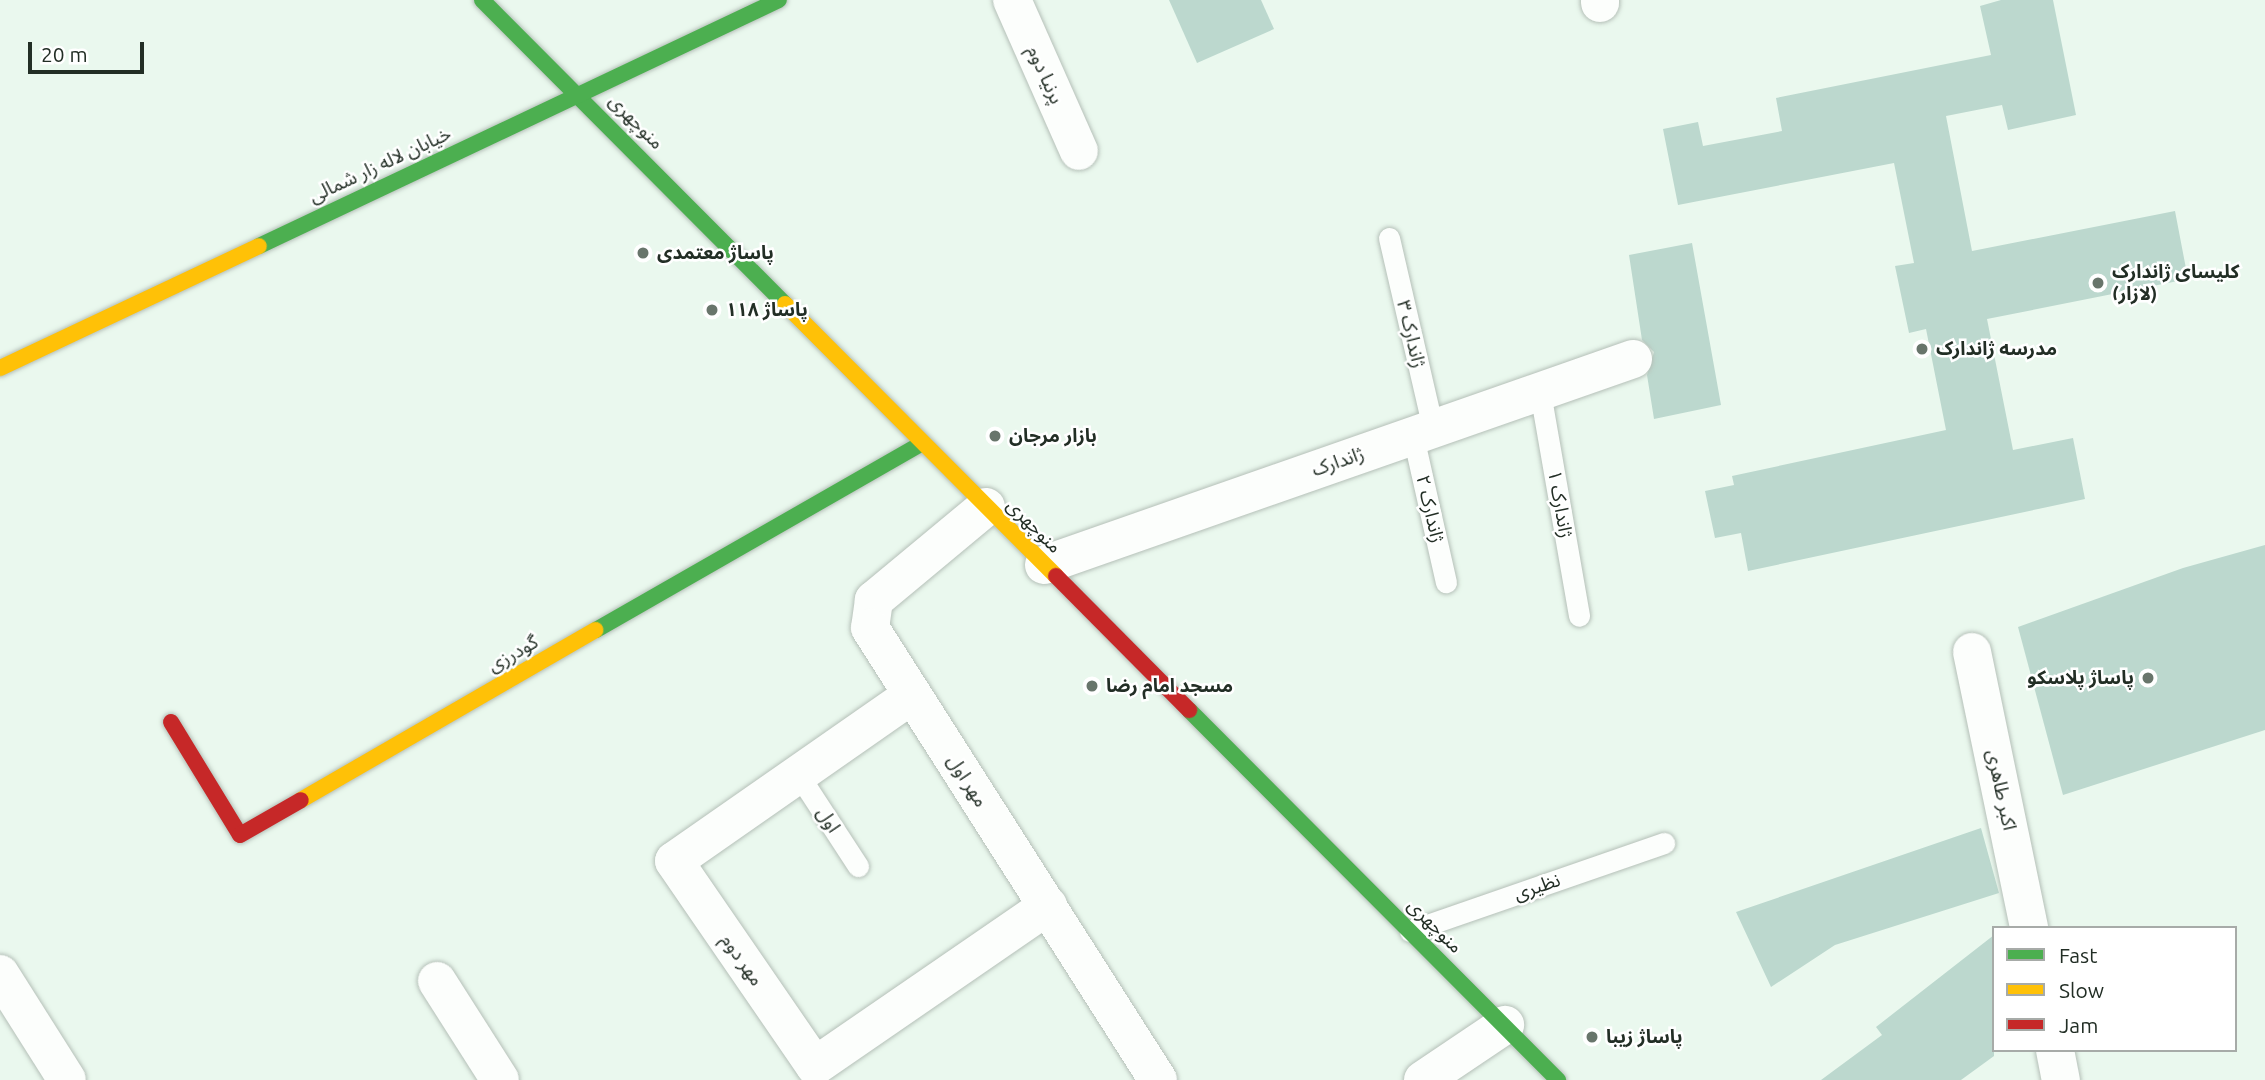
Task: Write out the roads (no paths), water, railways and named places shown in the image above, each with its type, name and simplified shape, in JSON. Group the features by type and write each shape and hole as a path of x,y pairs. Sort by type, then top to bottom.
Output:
{"street":[{"name":"منوچهری","path":"482,0 579,94 922,443 1558,1080"},
{"name":"خیابان لاله زار شمالی","path":"0,368 779,0"},
{"name":"پرنیا دوم","path":"1012,0 1079,150"},
{"name":"ژاندارک","path":"1044,565 1633,359"},
{"name":"گودرزی","path":"171,722 240,835 922,443"},
{"name":"مهر اول","path":"986,507 869,608 875,639 1158,1080"},
{"name":"اکبر طاهری","path":"1972,652 2029,926"},
{"name":"مهر دوم","path":"912,695 674,861 816,1066 1048,906"},
{"path":"0,974 66,1080"},
{"path":"438,981 500,1080"},
{"path":"1423,1080 1505,1025"},
{"path":"2055,1052 2061,1080"}],"lane":[{"name":"ژاندارک ۳","path":"1389,239 1423,432"},
{"name":"ژاندارک ۱","path":"1540,392 1579,616"},
{"name":"ژاندارک ۲","path":"1423,432 1446,582"},
{"name":"اول","path":"798,774 858,866"},
{"name":"نظیری","path":"1410,931 1664,844"}],"place":[{"name":"پاساژ معتمدی","path":"643,253"},
{"name":"کلیسای ژاندارک (لازار)","path":"2098,283"},
{"name":"پاساژ ۱۱۸","path":"712,310"},
{"name":"مدرسه ژاندارک","path":"1922,349"},
{"name":"بازار مرجان","path":"995,436"},
{"name":"پاساژ پلاسکو","path":"2148,678"},
{"name":"مسجد امام رضا","path":"1092,686"},
{"name":"پاساژ زیبا","path":"1592,1037"}]}
